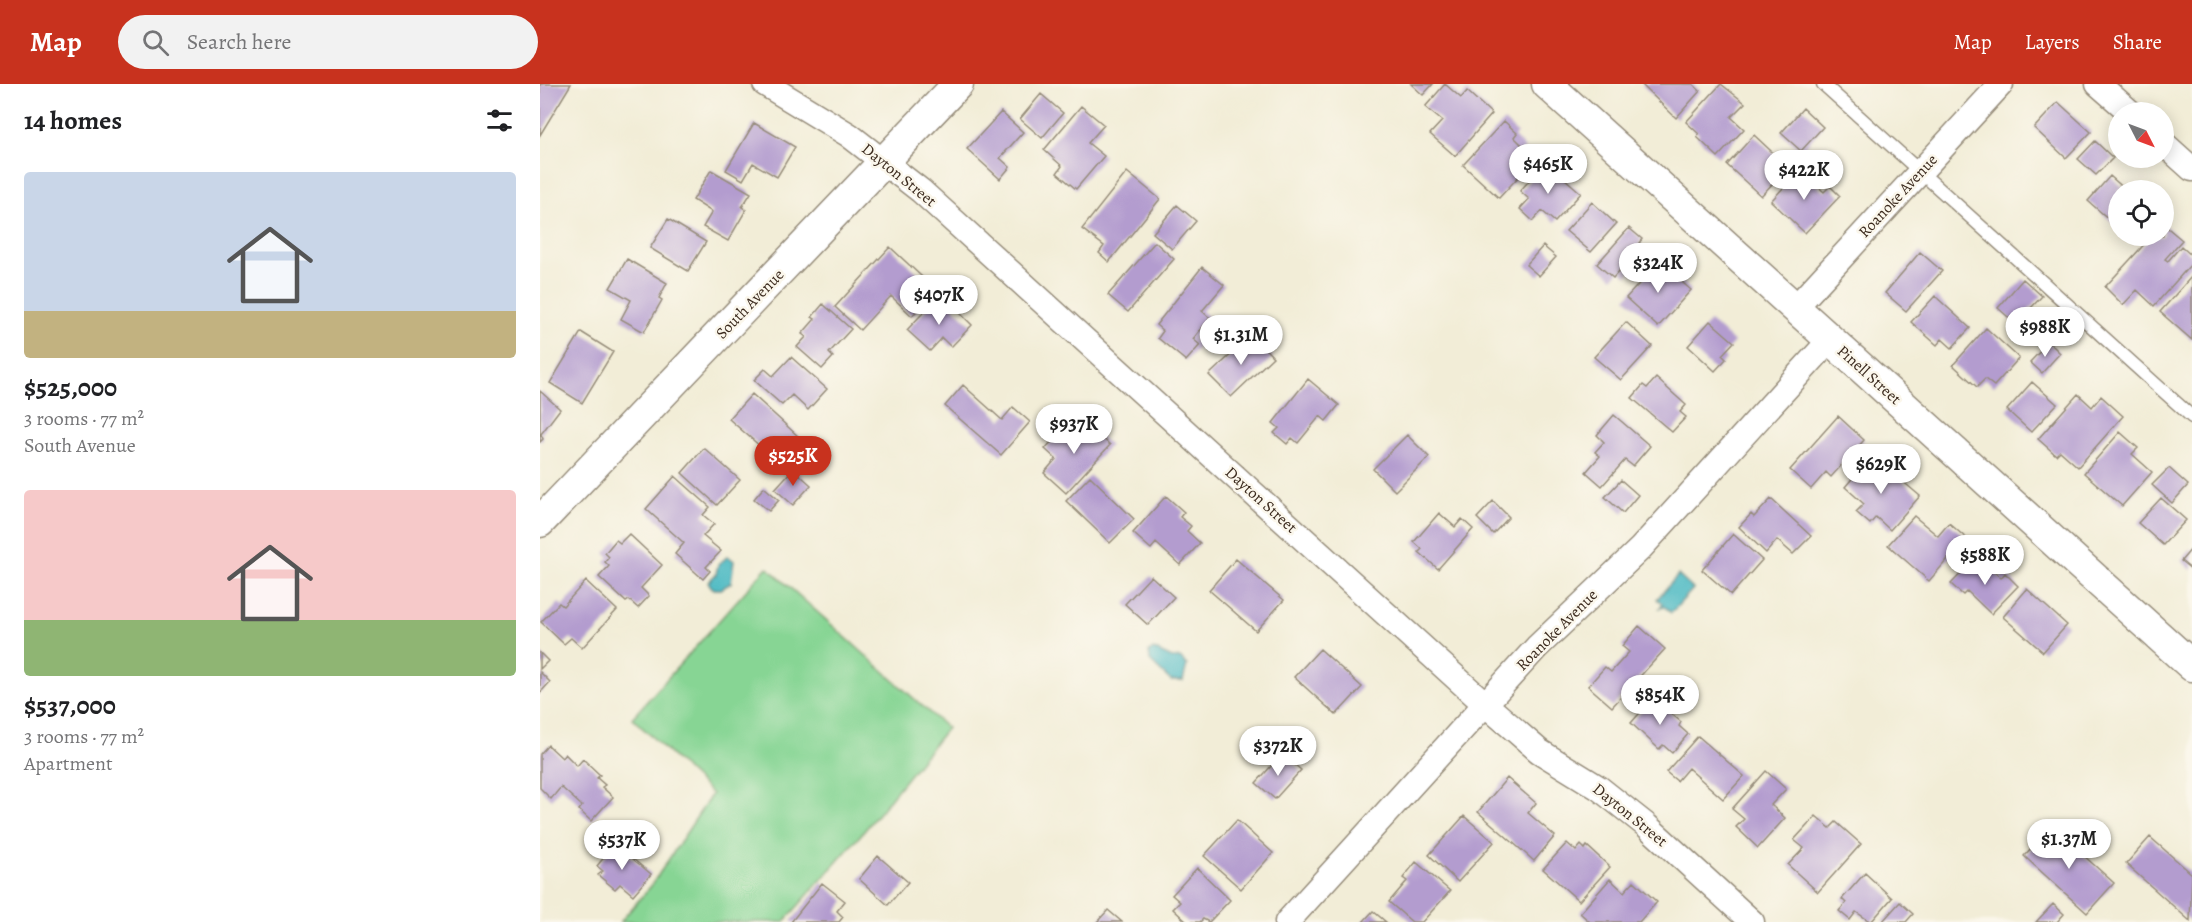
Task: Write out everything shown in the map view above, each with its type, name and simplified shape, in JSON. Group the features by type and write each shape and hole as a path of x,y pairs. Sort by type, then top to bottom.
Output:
{"street":[{"name":"Dayton Street","path":"765,84 849,135 886,162 1485,704 1539,750 1599,788 1647,826 1752,922"},
{"name":"South Avenue","path":"540,522 958,84"},
{"name":"Pinell Street","path":"1546,84 2192,666"},
{"name":"Roanoke Avenue","path":"1795,308 2001,84"},
{"path":"2098,84 2119,102"},
{"path":"2174,153 2192,169"},
{"name":"Roanoke Avenue","path":"1287,922 1537,647 1640,549 1830,340"}],"lane":[{"path":"1823,84 2192,417"}],"green space":[{"path":"767,567 947,728 865,830 784,922 620,922 651,886 712,794 632,718"}],"water":[{"path":"728,556 734,561 731,583 721,589 713,589 708,582 716,574 718,565"},
{"path":"1678,575 1693,589 1671,613 1665,607 1660,608 1663,604 1657,599"},
{"path":"1153,649 1172,658 1180,658 1187,665 1183,681 1171,681 1150,661 1149,652"}],"building":[{"path":"540,84 571,84 540,135"},
{"path":"1411,84 1433,84 1423,95"},
{"path":"1445,84 1461,98 1467,91 1492,114 1455,156 1430,134 1442,121 1425,107"},
{"path":"1641,84 1693,84 1700,91 1676,118"},
{"path":"1721,84 1745,103 1731,117 1744,129 1718,157 1697,137 1699,134 1686,122"},
{"path":"1041,94 1063,113 1042,138 1020,119"},
{"path":"2058,102 2091,132 2066,158 2034,128"},
{"path":"1081,106 1104,125 1088,143 1104,156 1076,189 1057,173 1062,166 1044,150"},
{"path":"1803,108 1823,127 1801,151 1781,133"},
{"path":"1001,112 1023,132 1000,158 1010,167 1000,179 967,149"},
{"path":"1504,121 1517,133 1514,137 1525,148 1520,153 1531,163 1499,198 1463,165"},
{"path":"754,123 795,147 777,177 753,163 743,180 726,170"},
{"path":"1754,135 1788,167 1761,196 1727,165"},
{"path":"2095,141 2108,153 2108,163 2096,175 2078,159"},
{"path":"1542,166 1551,174 1555,170 1581,193 1555,222 1542,211 1533,221 1520,209 1529,199 1520,191"},
{"path":"711,170 751,193 742,207 746,210 728,241 703,227 712,212 693,200"},
{"path":"1800,170 1824,192 1830,186 1840,196 1805,233 1771,201"},
{"path":"1127,172 1160,199 1109,262 1099,253 1104,246 1082,229"},
{"path":"2110,176 2115,180 2108,180 2108,218 2088,201"},
{"path":"1592,202 1616,224 1591,252 1566,231"},
{"path":"1177,205 1196,221 1172,249 1153,233"},
{"path":"668,219 706,242 688,271 650,248"},
{"path":"1629,228 1642,239 1639,243 1648,251 1627,276 1620,270 1613,278 1597,264"},
{"path":"2174,233 2182,240 2165,259 2168,261 2181,246 2192,256 2192,263 2154,306 2137,290 2123,305 2105,287 2143,246 2174,246"},
{"path":"1155,242 1174,259 1128,312 1108,295"},
{"path":"1543,246 1556,257 1539,276 1526,265"},
{"path":"890,247 936,290 912,316 891,296 860,330 835,307"},
{"path":"1920,252 1942,271 1906,311 1885,293"},
{"path":"627,259 667,283 659,298 662,300 644,332 621,319 631,300 610,288"},
{"path":"1659,262 1691,290 1658,327 1626,298"},
{"path":"1202,267 1224,285 1202,311 1210,318 1193,339 1200,345 1186,361 1158,338 1163,331 1156,325"},
{"path":"2192,276 2192,340 2160,312"},
{"path":"2023,279 2042,296 2016,324 1998,308"},
{"path":"1935,296 1970,328 1952,348 1942,339 1937,345 1911,322"},
{"path":"936,299 946,308 950,303 972,325 951,347 942,338 930,351 907,330"},
{"path":"823,304 851,329 829,353 833,357 822,369 797,347 806,337 802,334 815,319 812,317"},
{"path":"1710,321 1734,342 1722,355 1726,359 1715,371 1688,346"},
{"path":"1626,322 1652,346 1621,380 1594,357"},
{"path":"1986,328 2019,358 1994,386 1985,379 1977,387 1953,365"},
{"path":"581,332 613,352 582,403 550,383"},
{"path":"1252,335 1273,357 1231,397 1209,375"},
{"path":"2049,342 2060,353 2042,373 2030,362"},
{"path":"791,357 827,389 808,410 792,395 782,405 754,380 765,369 773,376"},
{"path":"1656,378 1686,405 1680,412 1686,417 1672,432 1632,398 1643,385 1647,388"},
{"path":"1308,379 1339,405 1326,421 1320,416 1298,443 1292,438 1287,444 1274,433 1279,428 1273,423"},
{"path":"2032,382 2057,404 2031,432 2007,410"},
{"path":"963,385 1002,420 1013,407 1030,422 1001,455 945,406"},
{"path":"540,391 560,409 541,434 543,439 540,442"},
{"path":"752,394 799,437 777,461 729,419"},
{"path":"2078,394 2092,407 2101,396 2123,416 2078,467 2060,451 2056,455 2038,439"},
{"path":"1614,415 1650,446 1633,466 1625,460 1602,486 1586,472 1600,456 1595,452 1604,442 1597,435"},
{"path":"1838,416 1864,440 1831,477 1826,472 1811,489 1790,470"},
{"path":"1069,422 1082,434 1090,426 1110,445 1066,493 1044,473 1056,459 1045,449"},
{"path":"2120,432 2138,448 2132,454 2152,472 2122,506 2084,473"},
{"path":"1407,435 1429,457 1395,491 1373,469"},
{"path":"704,448 740,480 717,505 682,473"},
{"path":"1869,459 1884,472 1887,468 1920,496 1890,530 1876,517 1870,524 1856,512 1864,504 1845,487"},
{"path":"2169,468 2188,485 2172,503 2152,485"},
{"path":"793,469 811,485 793,505 775,489"},
{"path":"675,476 710,507 703,515 714,524 703,536 721,551 706,567 710,571 703,579 675,554 684,543 646,509"},
{"path":"1090,476 1134,519 1110,543 1066,501"},
{"path":"1621,480 1638,495 1623,513 1605,497"},
{"path":"764,487 779,500 769,511 754,499"},
{"path":"1166,496 1184,512 1180,517 1191,526 1187,531 1200,543 1180,565 1156,543 1151,549 1133,533"},
{"path":"2161,498 2186,520 2163,545 2138,523"},
{"path":"1771,499 1811,536 1793,554 1777,540 1766,553 1739,527 1751,514 1754,517"},
{"path":"1493,501 1509,517 1493,534 1477,518"},
{"path":"1439,513 1455,527 1462,519 1473,529 1438,569 1419,552 1422,549 1414,542"},
{"path":"1914,516 1938,536 1949,523 1966,538 1929,581 1888,545"},
{"path":"629,534 662,565 641,588 649,596 638,608 629,600 626,602 599,577 609,566 605,562 609,557 605,553 616,540 620,543"},
{"path":"1733,534 1762,560 1731,595 1702,570"},
{"path":"2192,548 2192,570 2181,561"},
{"path":"1236,559 1284,600 1256,631 1209,590"},
{"path":"1973,561 1983,569 1987,565 2001,578 2005,573 2018,586 1991,614 1967,591 1963,595 1951,584"},
{"path":"1151,576 1174,597 1148,625 1125,604"},
{"path":"586,581 617,610 582,648 571,638 564,644 541,622 559,603 563,606"},
{"path":"2027,589 2067,625 2043,652 2003,617"},
{"path":"1639,626 1665,649 1612,707 1588,686 1605,667 1611,672 1629,652 1622,646"},
{"path":"1320,649 1362,687 1336,715 1294,677"},
{"path":"540,653 548,661 540,669"},
{"path":"540,672 550,682 540,693"},
{"path":"1653,698 1681,722 1679,726 1688,734 1672,753 1663,745 1659,749 1631,723"},
{"path":"1698,736 1744,776 1723,799 1688,768 1677,781 1666,772"},
{"path":"548,745 562,758 565,754 577,766 583,759 600,775 597,778 605,785 602,787 613,797 591,821 579,810 582,806 561,787 551,799 540,788 540,754"},
{"path":"1282,754 1301,770 1275,799 1256,783"},
{"path":"1766,771 1786,789 1771,805 1785,818 1758,848 1736,827 1744,819 1732,809"},
{"path":"1507,778 1536,803 1528,813 1555,836 1534,861 1478,812"},
{"path":"1464,816 1494,842 1458,882 1429,855"},
{"path":"1816,816 1830,828 1836,822 1861,844 1818,892 1788,865 1804,848 1794,840"},
{"path":"1237,820 1273,853 1241,889 1204,856"},
{"path":"2051,826 2114,883 2087,913 2024,856"},
{"path":"2150,837 2192,874 2190,921 2126,864"},
{"path":"1567,843 1576,851 1581,845 1585,849 1587,846 1610,867 1579,901 1543,869"},
{"path":"615,844 651,874 633,895 620,884 615,889 598,875 603,871 597,866"},
{"path":"878,856 908,882 888,905 859,879"},
{"path":"1416,862 1450,891 1422,922 1412,922 1389,902 1407,881 1403,878"},
{"path":"1197,868 1230,900 1209,922 1203,919 1200,922 1187,922 1173,909 1180,902 1172,895"},
{"path":"1865,873 1892,898 1871,922 1856,912 1850,920 1839,911 1846,903 1842,899"},
{"path":"1610,879 1624,892 1634,881 1657,902 1639,922 1590,922 1580,913"},
{"path":"822,883 845,901 837,911 843,917 839,922 791,922"},
{"path":"1900,902 1913,914 1906,922 1882,922"},
{"path":"2053,904 2064,914 2057,922 2036,922"},
{"path":"1108,910 1122,922 1097,922"},
{"path":"1373,911 1386,922 1363,922"}]}
